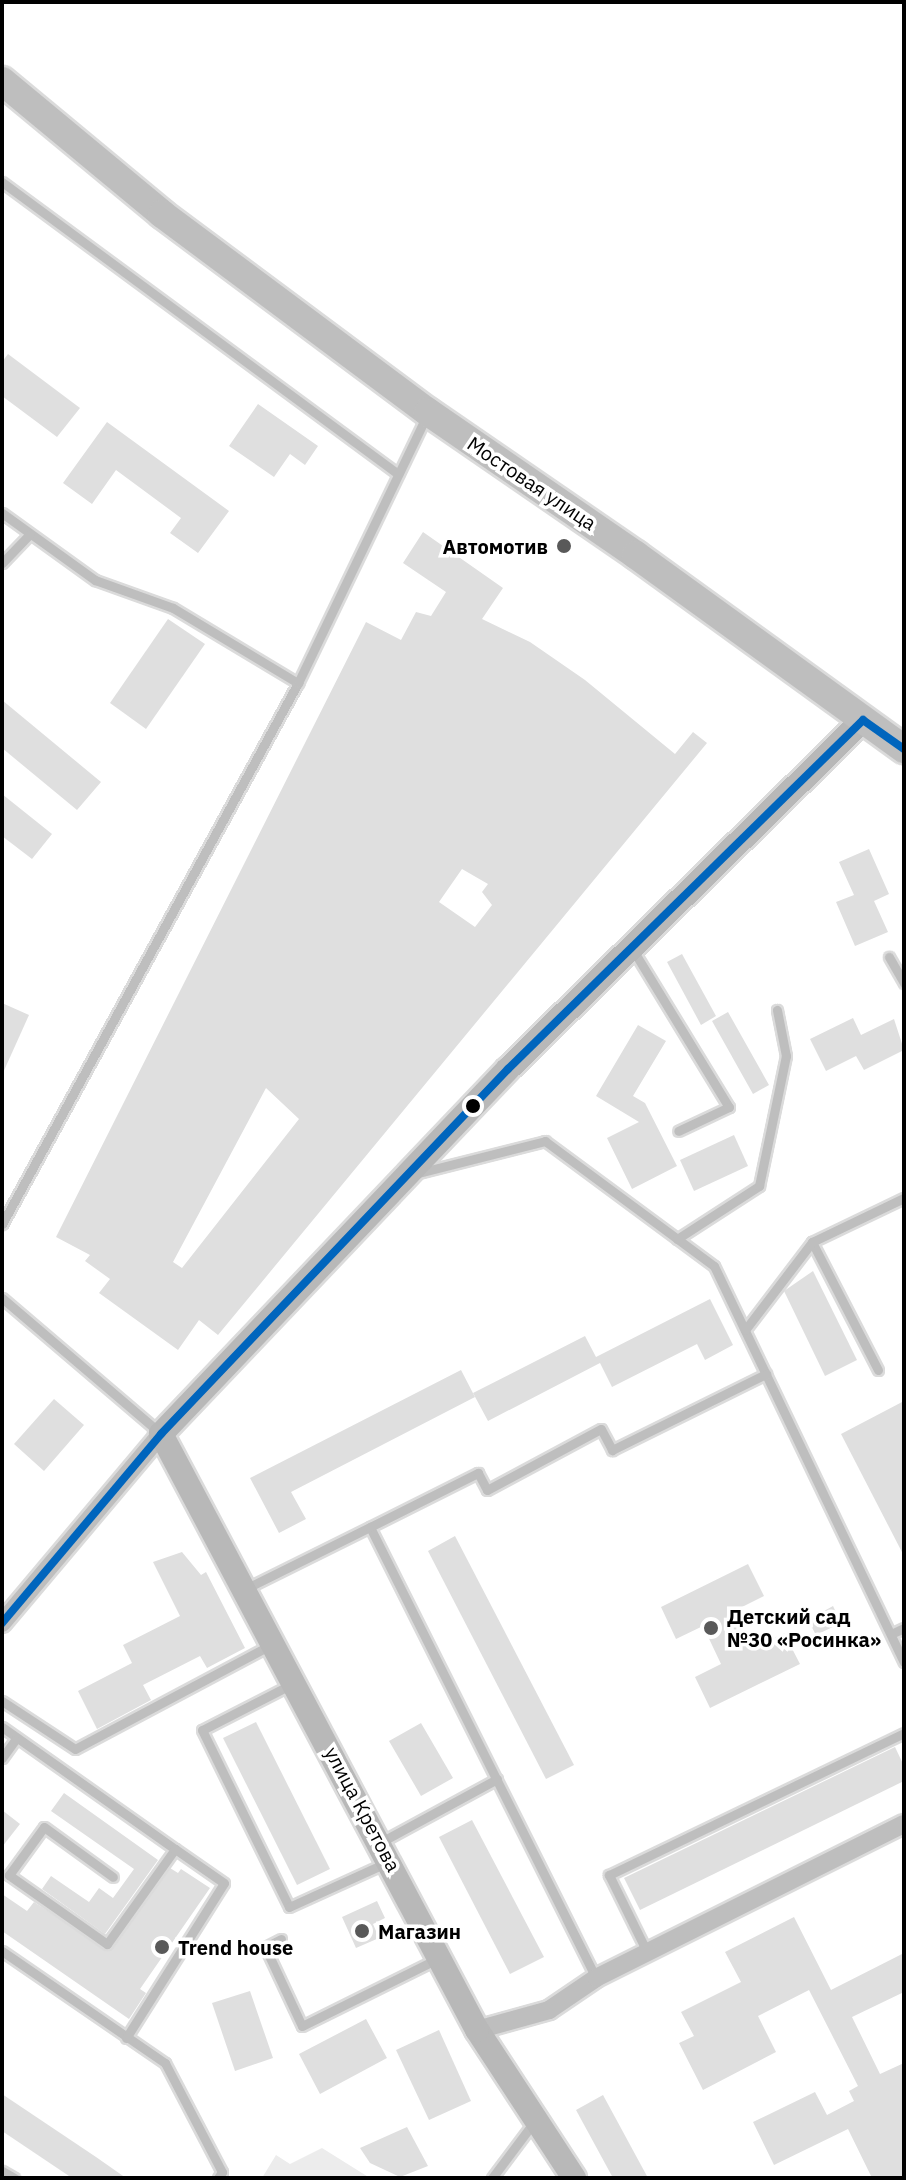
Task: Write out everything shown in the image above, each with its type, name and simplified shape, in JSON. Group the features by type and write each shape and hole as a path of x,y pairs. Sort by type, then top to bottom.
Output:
{"main road":[{"name":"Мостовая улица","path":"2,81 162,214 428,412 904,749"}],"street":[{"path":"2,1623 161,1434 631,947 863,720"},
{"name":"улица Кретова","path":"161,1434 386,1851 477,2030 534,2122 574,2178"},
{"path":"477,2030 549,2010 596,1978 904,1824"}],"lane":[{"path":"2,182 398,474"},
{"path":"2,1224 298,683 428,412"},
{"path":"2,513 95,580 173,608 298,683"},
{"path":"2,563 30,534"},
{"path":"631,947 729,1107 678,1131"},
{"path":"889,957 904,983"},
{"path":"677,1239 759,1186 786,1056 777,1010"},
{"path":"409,1176 545,1141 714,1266 904,1662"},
{"path":"745,1330 812,1242 904,1198"},
{"path":"812,1242 878,1370"},
{"path":"2,1298 161,1434"},
{"path":"245,1589 478,1473 487,1490 601,1429 612,1450 766,1374"},
{"path":"370,1527 596,1978"},
{"path":"891,1634 904,1628"},
{"path":"2,1701 75,1749 275,1643"},
{"path":"296,1682 202,1730 289,1907 386,1851 497,1779"},
{"path":"2,1727 15,1740 224,1883 126,2038"},
{"path":"647,1952 609,1875 904,1733"},
{"path":"2,1758 15,1740"},
{"path":"113,1877 44,1827 9,1875 107,1944 175,1849"},
{"path":"281,1939 265,1947 302,2026 440,1957"},
{"path":"2,1951 165,2063 222,2172 218,2178"},
{"path":"492,2178 534,2122"},
{"path":"2,2171 14,2178"}],"shaded area":[{"path":"322,2148 370,2178 262,2178 276,2155 290,2164"}],"building":[{"path":"8,354 80,408 57,437 2,396 2,362"},
{"path":"258,404 318,446 305,465 290,454 274,477 229,446"},
{"path":"107,422 229,511 198,553 170,533 181,518 116,470 92,504 63,483"},
{"path":"423,532 503,588 482,619 530,642 585,680 675,754 693,732 707,743 218,1335 199,1320 178,1350 99,1293 110,1279 85,1261 90,1255 56,1237 366,622 401,640 416,612 431,616 446,592 403,563","holes":["462,869 488,884 482,892 492,905 475,927 439,902","266,1088 299,1119 182,1268 173,1262"]},
{"path":"168,619 205,644 146,729 110,703"},
{"path":"2,700 101,782 77,810 2,748"},
{"path":"2,794 52,834 32,859 2,836"},
{"path":"869,849 889,894 874,901 888,932 855,946 836,902 854,895 839,862"},
{"path":"682,954 716,1016 701,1025 667,962"},
{"path":"2,1003 29,1015 2,1075"},
{"path":"728,1012 769,1085 753,1094 712,1021"},
{"path":"853,1018 861,1035 894,1019 904,1050 864,1070 856,1056 826,1071 810,1039"},
{"path":"638,1025 666,1041 633,1096 645,1103 677,1166 632,1189 607,1138 639,1122 596,1096"},
{"path":"734,1135 748,1166 694,1191 680,1160"},
{"path":"813,1271 857,1360 825,1376 784,1291"},
{"path":"710,1299 733,1345 705,1360 697,1344 612,1387 600,1363 488,1421 473,1393 585,1336 596,1357"},
{"path":"461,1370 475,1397 291,1492 306,1519 279,1533 250,1478"},
{"path":"54,1399 84,1425 44,1471 14,1444"},
{"path":"904,1401 904,1556 841,1434"},
{"path":"455,1536 574,1765 546,1779 428,1551"},
{"path":"182,1552 201,1575 206,1572 245,1648 207,1668 200,1656 143,1685 151,1700 97,1729 78,1691 132,1663 123,1645 180,1616 153,1562"},
{"path":"748,1564 764,1596 734,1611 752,1649 784,1633 800,1664 710,1708 695,1677 721,1664 703,1626 676,1639 661,1607"},
{"path":"833,1606 841,1623 816,1635 808,1620"},
{"path":"256,1722 330,1869 297,1885 223,1738"},
{"path":"421,1723 453,1778 421,1796 389,1741"},
{"path":"895,1747 904,1766 904,1781 640,1910 624,1878"},
{"path":"64,1793 158,1860 105,1934 42,1889 51,1876 89,1902 99,1888 113,1898 134,1869 51,1811"},
{"path":"2,1810 20,1824 2,1847"},
{"path":"472,1820 544,1957 510,1974 439,1837"},
{"path":"170,1868 178,1873 181,1869 210,1888 140,1989 146,1993 129,2019 2,1931 2,1894 27,1911 34,1902 109,1951"},
{"name":"Магазин","path":"377,1901 385,1918 373,1924 379,1938 356,1948 342,1917"},
{"path":"794,1917 831,1990 904,1953 904,1992 852,2017 880,2074 904,2063 904,2178 872,2178 848,2129 774,2165 753,2122 815,2092 827,2115 854,2101 849,2091 858,2086 809,1990 758,2016 776,2052 703,2090 679,2043 694,2036 681,2012 741,1982 725,1952"},
{"path":"250,1991 273,2058 235,2071 212,2003"},
{"path":"366,2019 387,2058 320,2094 299,2054"},
{"path":"439,2030 471,2101 429,2120 396,2050"},
{"path":"2,2094 126,2178 72,2178 2,2131"},
{"path":"603,2095 648,2178 613,2178 576,2110"},
{"path":"407,2127 428,2166 400,2177 370,2163 360,2148"}],"transit line":[{"path":"2,1623 161,1434 508,1069 863,720 904,749"}],"place":[{"name":"Автомотив","path":"564,546"},
{"name":"Детский сад №30 «Росинка»","path":"711,1628"},
{"name":"Магазин","path":"362,1931"},
{"name":"Trend house","path":"162,1947"}]}
